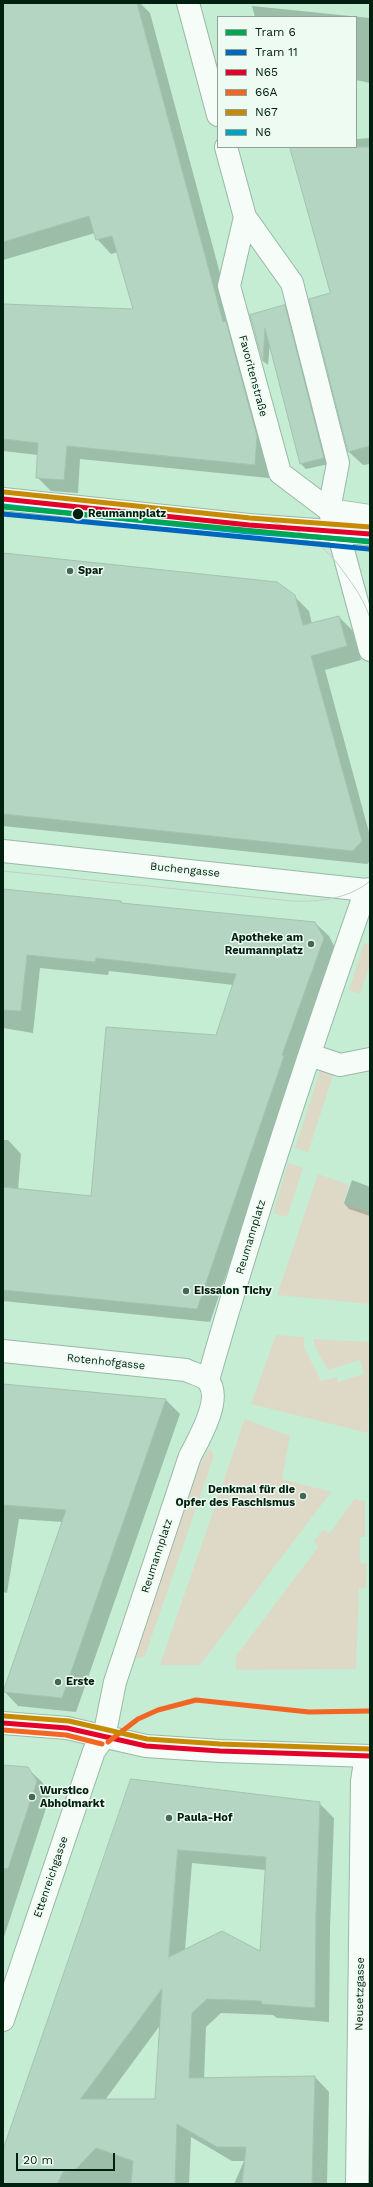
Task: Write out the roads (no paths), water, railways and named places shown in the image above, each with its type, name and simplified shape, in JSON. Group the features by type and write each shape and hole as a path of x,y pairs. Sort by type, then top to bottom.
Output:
{"street":[{"path":"188,3 217,111"},
{"name":"Favoritenstraße","path":"226,148 245,217 292,283 338,463 329,510"},
{"name":"Favoritenstraße","path":"245,217 229,286 280,473 329,510 370,516"},
{"path":"3,499 370,534"},
{"path":"329,510 338,532 370,650"},
{"name":"Buchengasse","path":"3,852 368,890"},
{"name":"Reumannplatz","path":"104,1737 115,1682 190,1456 206,1424 213,1401 212,1389 208,1380 310,1055 368,890"},
{"path":"310,1055 340,1065 370,1059"},
{"name":"Rotenhofgasse","path":"3,1351 186,1370 208,1380"},
{"path":"3,1723 67,1728 146,1746 368,1756"},
{"name":"Ettenreichgasse","path":"3,2020 94,1751 104,1737"},
{"name":"Neusetzgasse","path":"358,2184 362,1781 368,1756"}],"tram line":[{"name":"6","path":"3,507 370,542"},
{"name":"11","path":"3,514 369,549"},
{"path":"239,515 288,527 314,540 337,562 358,592 370,618"},
{"path":"3,871 292,901 313,901 343,896 353,892 370,881"}],"place":[{"name":"Reumannplatz","path":"78,514"},
{"name":"Spar","path":"70,571"},
{"name":"Apotheke am Reumannplatz","path":"311,944"},
{"name":"Eissalon Tichy","path":"186,1291"},
{"name":"Denkmal für die Opfer des Faschismus","path":"303,1496"},
{"name":"Erste","path":"58,1682"},
{"name":"Wurstico Abholmarkt","path":"32,1797"},
{"name":"Paula-Hof","path":"169,1818"}]}
